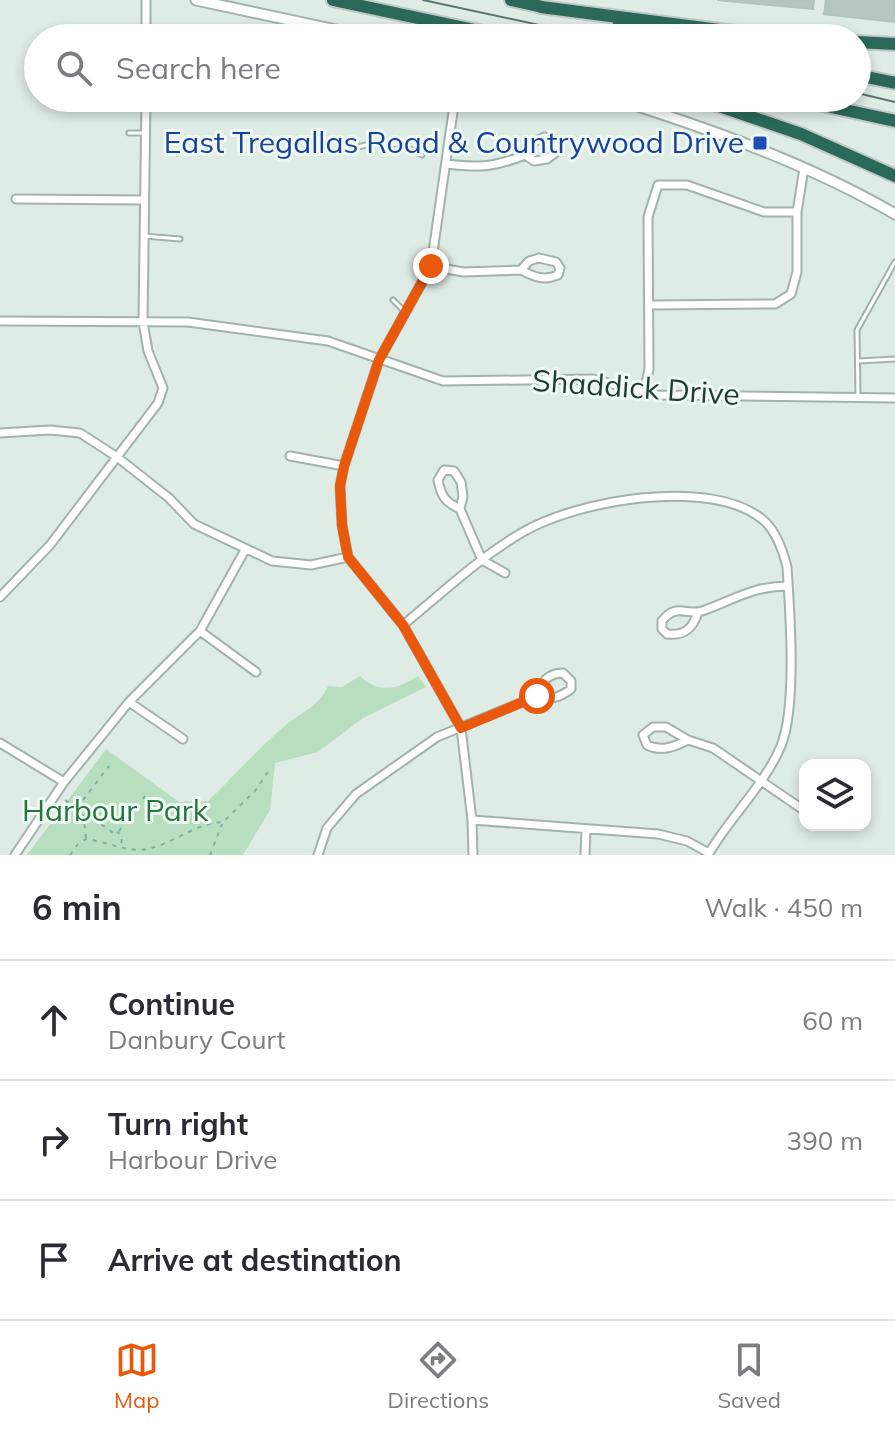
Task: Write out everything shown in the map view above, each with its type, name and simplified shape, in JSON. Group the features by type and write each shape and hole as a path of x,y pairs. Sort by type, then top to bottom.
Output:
{"highway":[{"path":"333,0 446,24"},
{"path":"511,0 619,24"},
{"path":"541,7 673,24"},
{"path":"871,43 895,44"},
{"path":"871,78 895,83"},
{"path":"737,112 801,134 895,176"},
{"path":"854,112 895,121"}],"street":[{"path":"146,0 146,24"},
{"path":"196,0 302,24"},
{"path":"0,597 50,545 158,403 163,388 148,351 143,322 146,112"},
{"path":"453,112 431,266 379,360 340,486 348,557 403,625 461,728 473,855"},
{"path":"654,112 804,168 895,214"},
{"path":"447,164 478,168 498,166 525,155"},
{"path":"650,305 775,304 791,294 795,285 797,212 804,168"},
{"path":"644,391 649,369 648,217 658,185 687,185 764,212 797,212"},
{"path":"16,199 143,200"},
{"path":"431,266 463,272 521,270 535,278 549,279 558,275 560,268 550,259 539,258 529,261 521,270"},
{"name":"Shaddick Drive","path":"0,321 188,322 328,341 443,381 593,379 674,395 895,398"},
{"path":"0,433 50,430 80,433 117,457 169,498 194,524 272,561 311,565 348,557"},
{"path":"290,456 344,466"},
{"path":"460,509 446,502 440,492 438,480 444,470 454,471 461,482 463,496 460,509 482,560 505,573"},
{"path":"403,625 482,560 525,530 569,512 609,501 696,497 735,504 764,520 782,547 788,586 790,698 787,723 781,747 709,854 687,841 658,834 472,820"},
{"path":"15,855 64,782 129,702 200,631 245,550"},
{"path":"698,612 695,624 687,631 678,635 667,634 662,629 662,621 672,612 685,609 698,612 739,594 773,586 788,586"},
{"path":"200,631 256,672"},
{"path":"318,855 327,828 356,794 437,737 537,696 549,699 562,696 571,689 571,681 563,673 556,673 540,685 537,696"},
{"path":"129,702 183,739"},
{"path":"688,740 655,749 647,745 643,735 653,727 666,727 688,740 713,748 799,807"},
{"path":"0,743 64,782"},
{"path":"585,855 586,829"}],"lane":[{"path":"129,133 145,133"},
{"path":"349,150 370,142 385,141 422,155"},
{"path":"144,236 180,239"},
{"path":"858,398 857,330 895,262"},
{"path":"393,300 405,312"},
{"path":"858,361 895,359"}],"path":[{"path":"77,808 109,766"},
{"path":"210,855 223,822 255,791 270,769"},
{"path":"65,800 116,835 145,796"},
{"path":"83,811 86,839"},
{"path":"70,855 86,839 138,850 210,823 223,822"},
{"path":"118,832 122,838 120,845"}],"green space":[{"name":"Harbour Park","path":"360,676 374,686 388,688 418,676 426,687 363,718 318,752 275,763 270,810 243,855 27,855 106,749 179,802 208,801 270,739 319,700 328,686 342,687"}],"building":[{"path":"717,0 814,0 813,9"},
{"path":"826,0 895,0 895,22 824,14"}],"tram line":[{"path":"423,0 535,24"},
{"path":"871,96 895,102"}],"place":[{"name":"East Tregallas Road & Countrywood Drive","path":"760,143"}],"route":[{"path":"431,266 379,360 344,466 340,486 348,557 403,625 461,728 537,696"}]}
